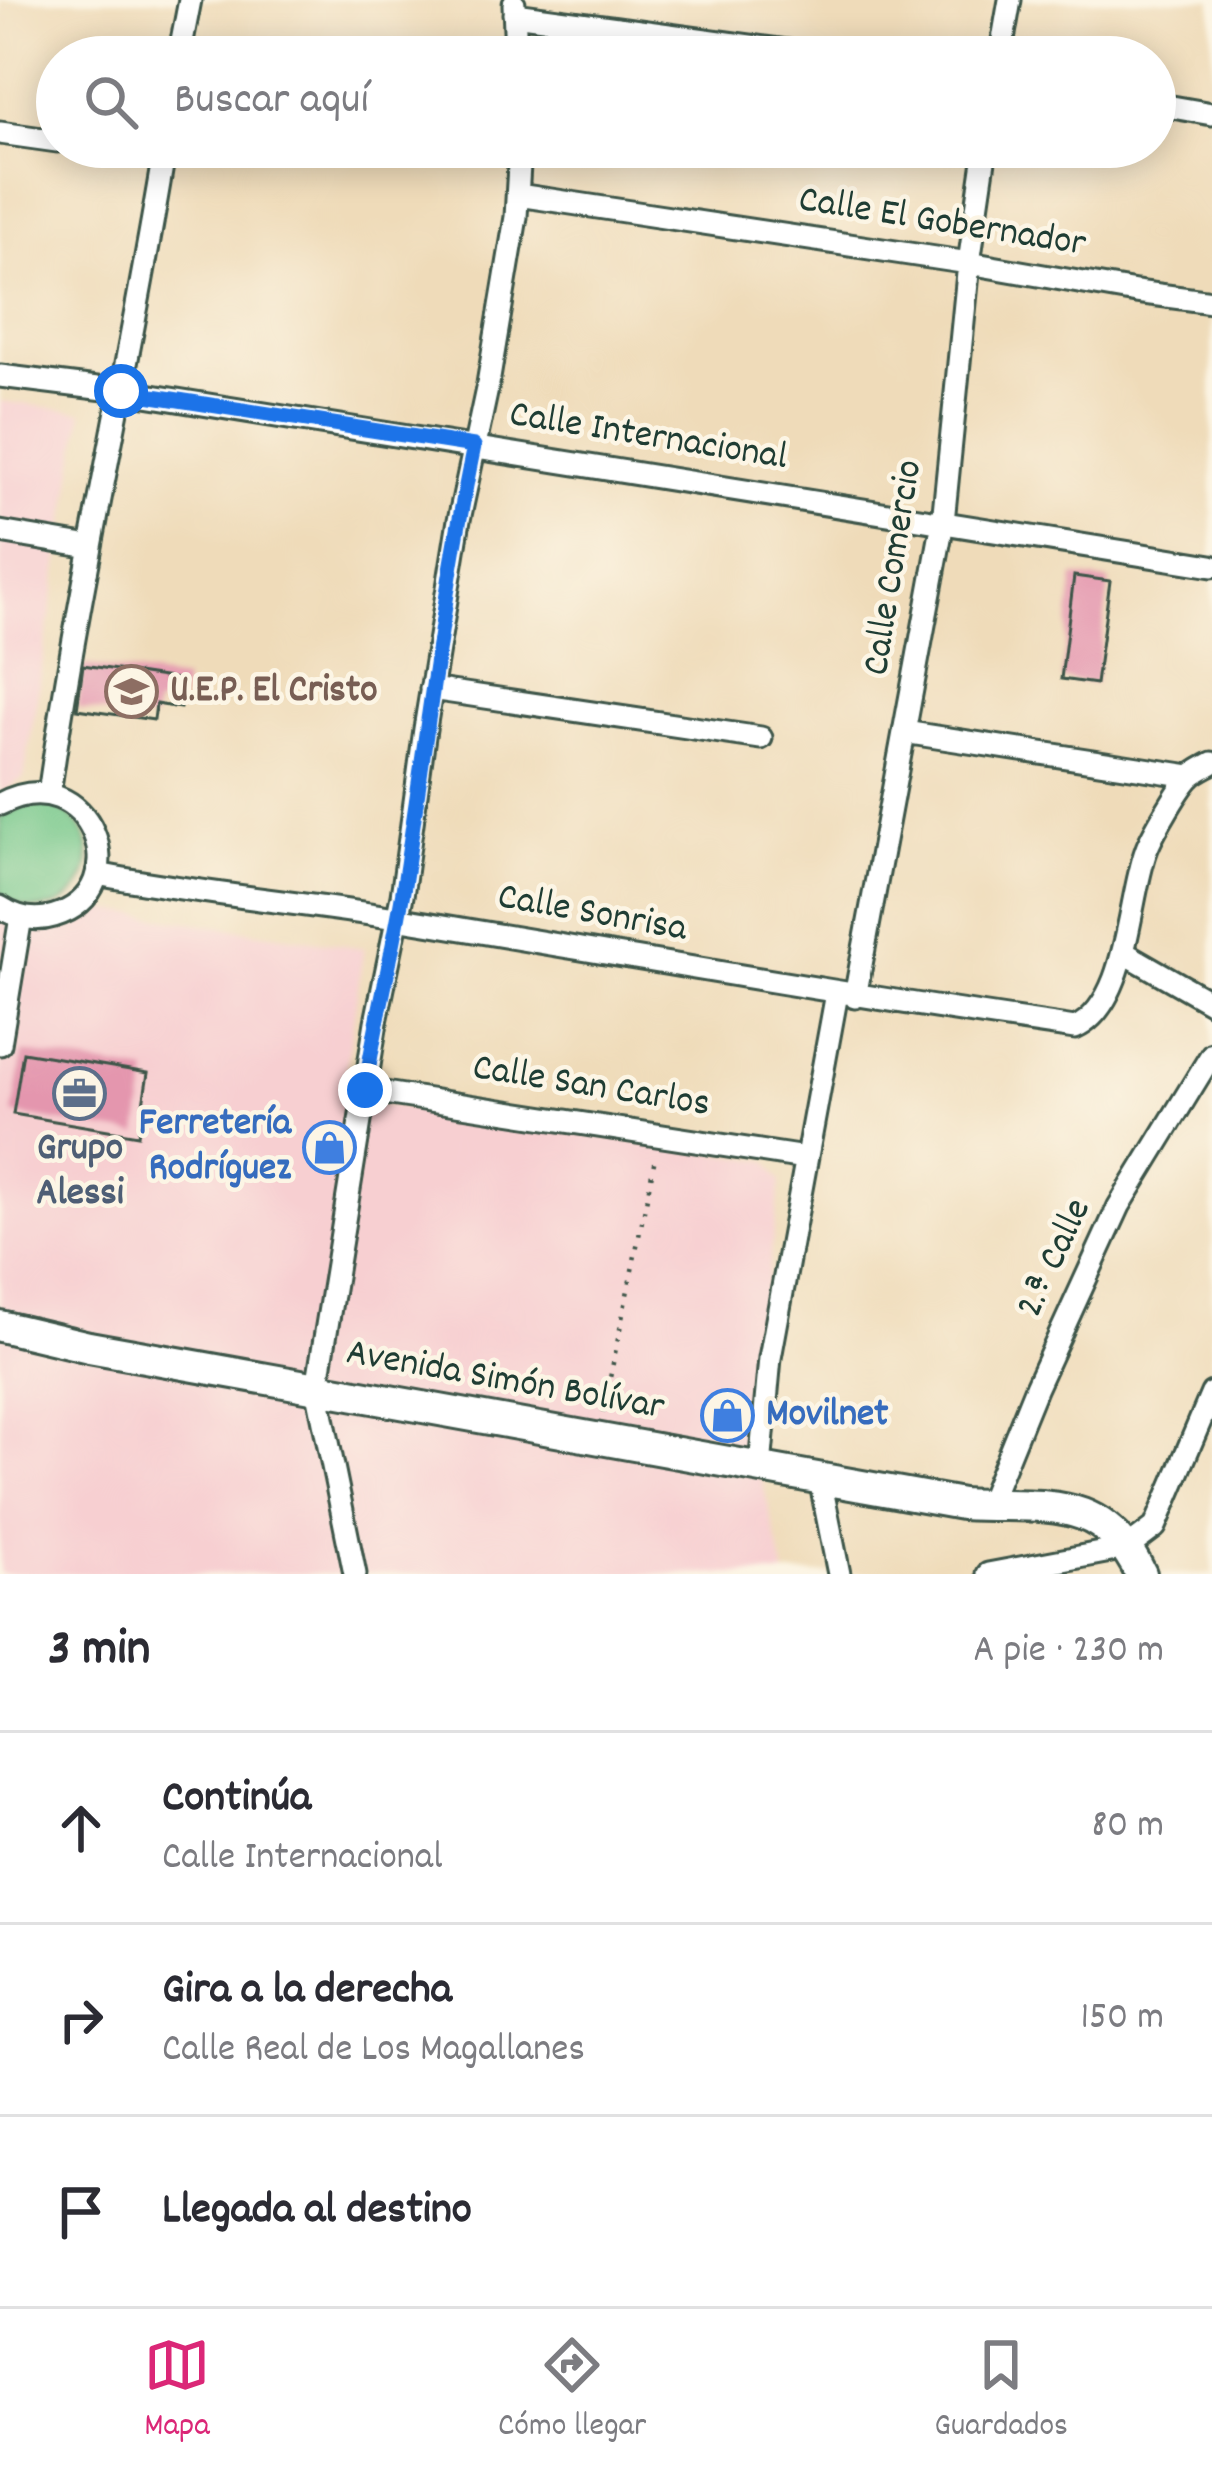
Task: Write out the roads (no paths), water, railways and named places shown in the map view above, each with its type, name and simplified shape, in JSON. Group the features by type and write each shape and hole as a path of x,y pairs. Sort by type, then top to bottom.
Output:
{"main road":[{"name":"Avenida Simón Bolívar","path":"0,1326 89,1347 962,1504 1079,1510 1102,1522 1134,1561"}],"street":[{"path":"183,36 190,0"},
{"path":"1004,36 1010,0"},
{"path":"515,7 699,36"},
{"path":"1176,108 1212,114"},
{"path":"0,134 36,139"},
{"path":"50,794 89,547 161,168"},
{"path":"355,1574 317,1388 459,520 488,384 519,168"},
{"name":"Calle Comercio","path":"760,1468 770,1358 805,1158 904,732 943,522 983,168"},
{"name":"Calle El Gobernador","path":"518,195 1212,302"},
{"name":"Calle Internacional","path":"0,376 474,446 1212,566"},
{"path":"0,532 89,547"},
{"path":"431,689 761,738"},
{"path":"904,732 1190,776"},
{"path":"1212,763 1190,776 1146,848 1123,952 1212,1004"},
{"path":"0,804 30,793 62,798 87,819 99,850 97,874 73,908 43,919 10,912 0,1044"},
{"name":"Calle Sonrisa","path":"97,874 1075,1028 1100,1010 1123,952"},
{"name":"2.ª Calle","path":"988,1505 1119,1206 1212,1054"},
{"name":"Calle San Carlos","path":"365,1090 805,1158"},
{"path":"988,1574 1134,1561 1154,1527 1212,1393"},
{"path":"820,1479 839,1574"}],"place":[{"name":"U.E.P. El Cristo","path":"131,692"},
{"name":"Grupo Alessi","path":"80,1093"},
{"name":"Ferretería Rodríguez","path":"330,1147"},
{"name":"Movilnet","path":"727,1416"}]}
